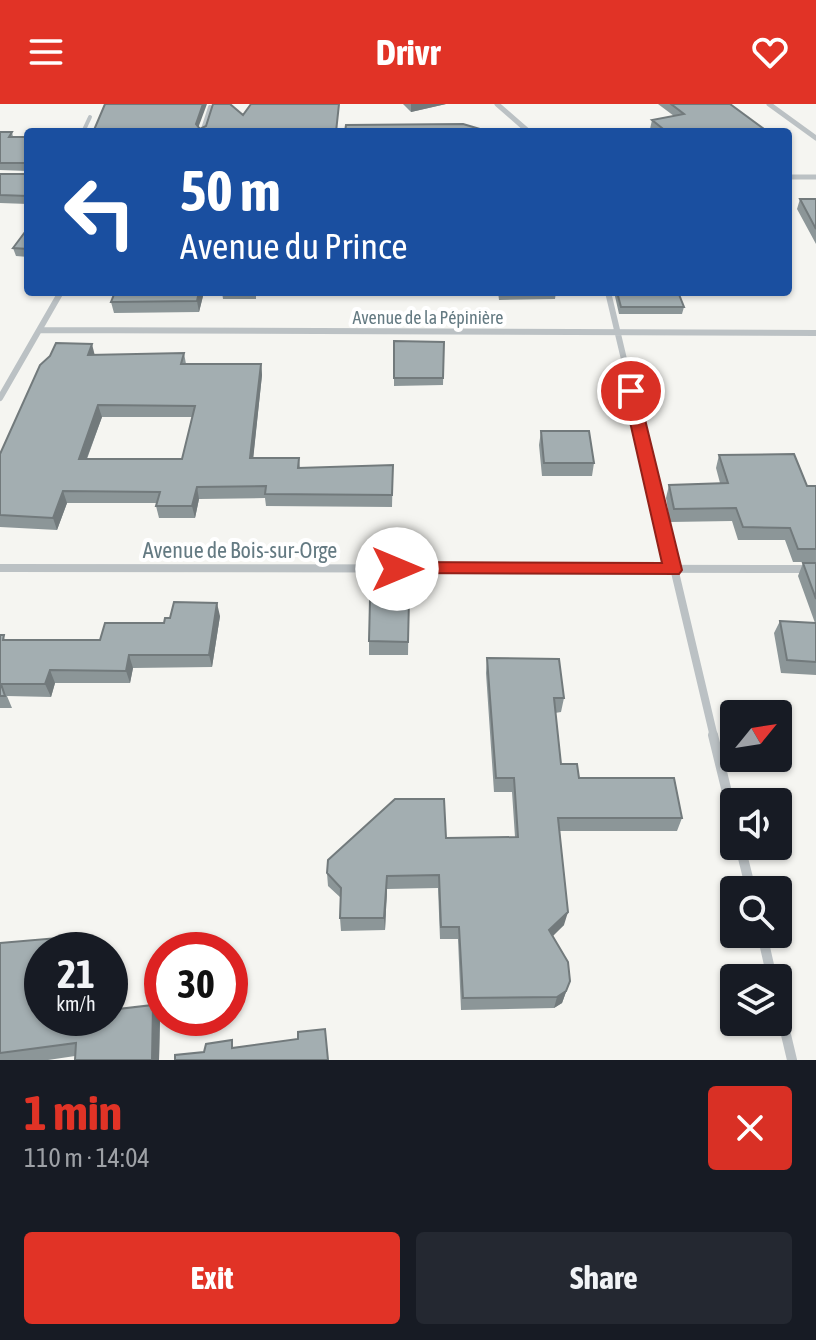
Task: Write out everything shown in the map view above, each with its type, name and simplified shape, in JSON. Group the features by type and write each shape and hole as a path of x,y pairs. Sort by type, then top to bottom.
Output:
{"street":[{"path":"497,104 524,128"},
{"path":"769,104 816,138"},
{"path":"792,177 816,177"},
{"path":"0,398 59,296"},
{"path":"609,296 726,788"},
{"name":"Avenue de la Pépinière","path":"40,330 816,333"},
{"name":"Avenue de Bois-sur-Orge","path":"0,568 816,569"},
{"path":"786,1036 792,1060"}],"lane":[{"path":"203,128 210,107"},
{"path":"85,128 90,117"}],"building":[{"path":"105,104 203,104 196,124 199,128 95,128"},
{"path":"213,104 230,104 243,115 251,104 339,104 336,128 202,128 206,126"},
{"path":"671,104 730,104 763,128 662,128 652,120 684,114"},
{"path":"463,124 476,128 346,128 346,125"},
{"path":"0,132 12,132 9,137 24,137 24,163 0,163"},
{"path":"0,174 24,174 24,196 0,195"},
{"path":"800,199 816,199 816,229"},
{"path":"24,233 24,249 13,248"},
{"path":"113,296 198,296 197,301 111,302"},
{"path":"618,296 680,296 684,307 621,307"},
{"path":"394,341 444,342 443,378 394,378"},
{"path":"56,343 92,344 88,355 184,353 181,364 261,364 250,458 299,458 298,468 393,465 392,495 265,494 266,486 197,487 192,506 156,506 160,492 63,491 53,518 0,515 0,454 40,365 50,356","holes":["98,405 195,406 182,459 79,459"]},
{"path":"541,431 589,431 594,463 544,463"},
{"path":"794,454 807,486 816,486 816,549 798,549 790,528 743,527 736,508 674,509 669,485 728,483 719,455"},
{"path":"803,563 816,563 816,599"},
{"path":"370,600 409,600 408,642 369,641"},
{"path":"174,602 217,603 209,655 129,655 126,671 50,670 45,684 1,684 5,696 0,696 0,635 4,635 3,640 100,640 105,623 164,623 165,618 170,618"},
{"path":"780,621 816,623 816,662 787,660"},
{"path":"487,658 559,659 564,698 554,698 561,764 577,764 579,778 674,778 682,818 558,818 568,912 549,930 568,962 570,981 566,991 557,997 463,998 459,927 441,927 439,875 387,876 384,918 340,918 341,888 327,873 328,860 395,799 444,799 446,838 518,837 514,778 496,778"},
{"path":"24,941 24,1036 128,1036 128,1008 144,1006 144,1036 152,1036 152,1060 75,1060 76,1043 0,1053 0,943"},
{"path":"325,1029 328,1060 175,1060 175,1055 204,1052 206,1044 232,1040 232,1048 298,1039 298,1032"}],"route":[{"path":"397,569 673,570 631,391"}]}
